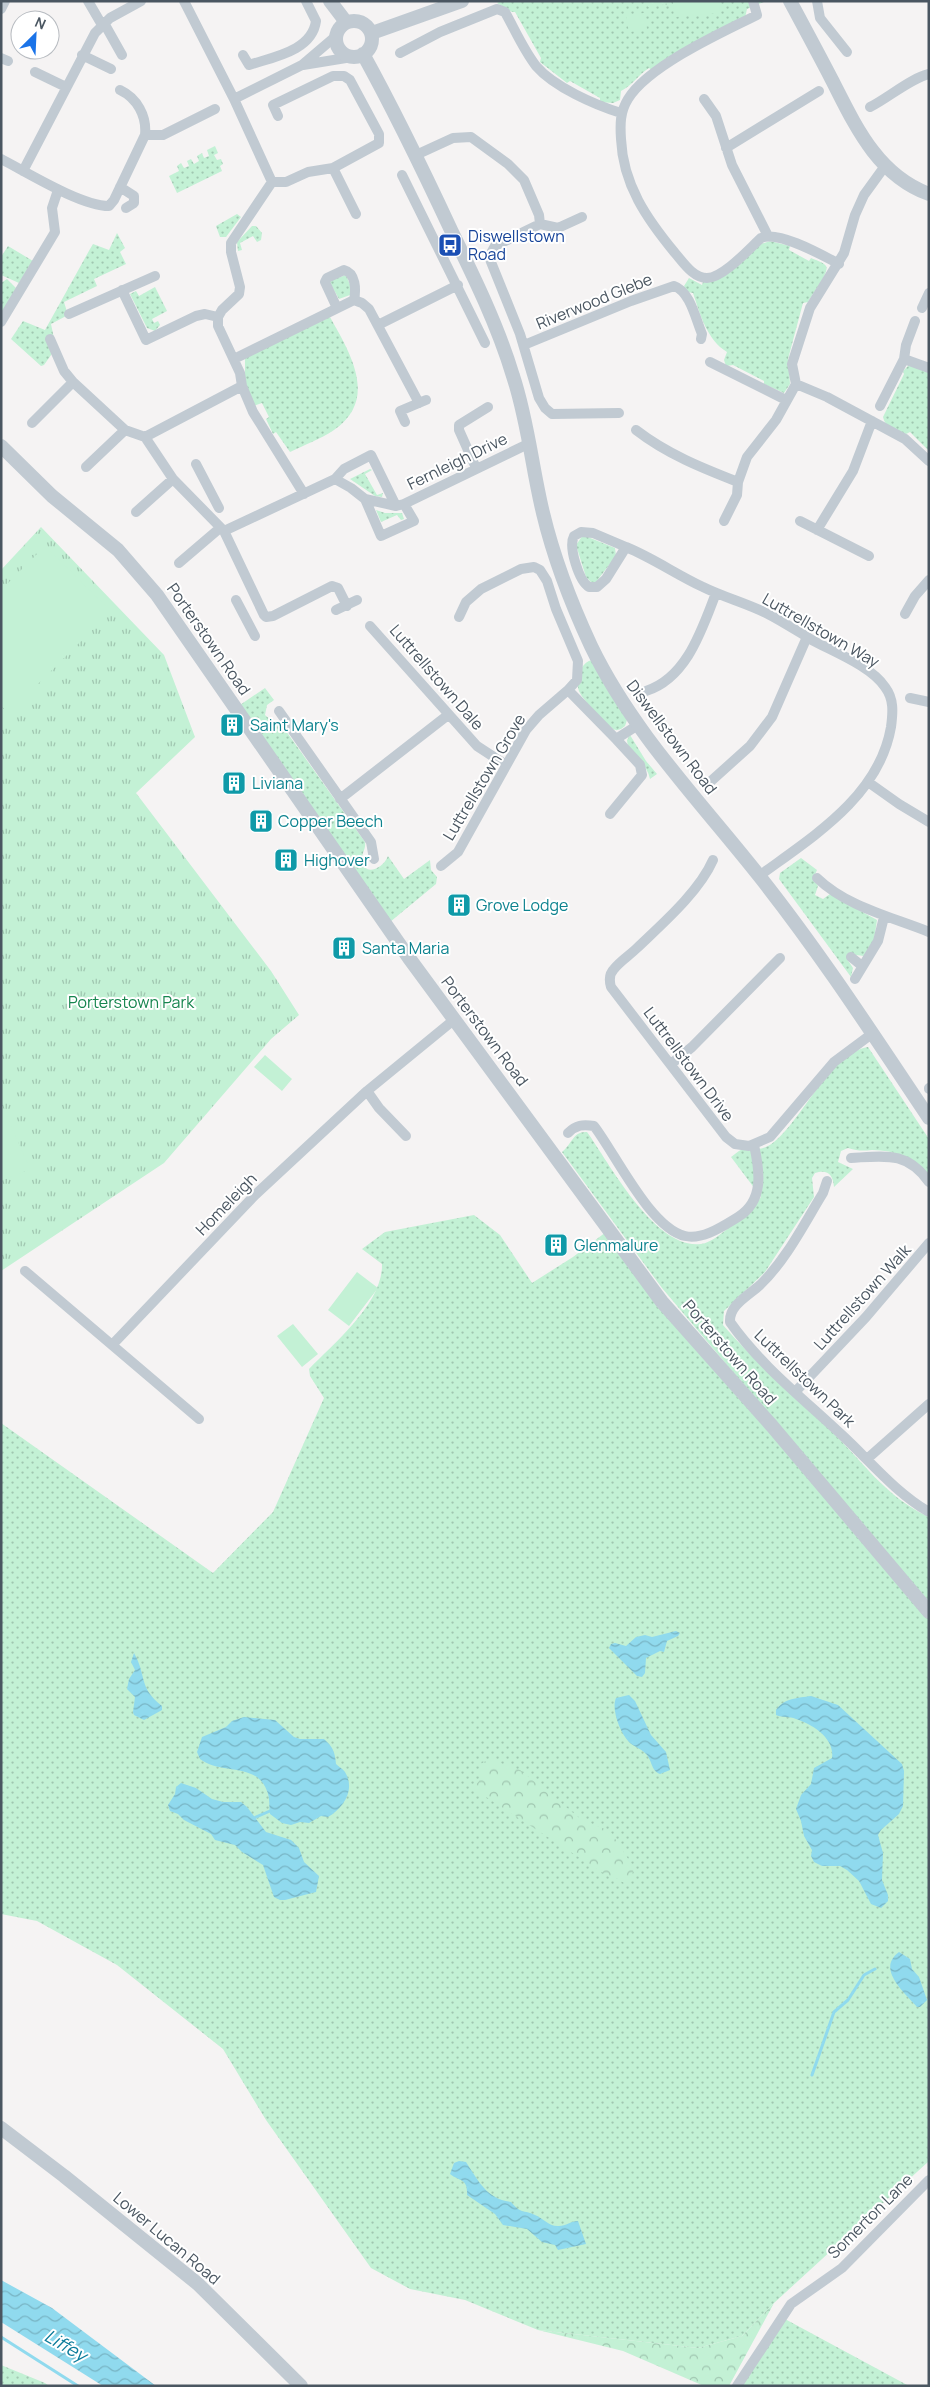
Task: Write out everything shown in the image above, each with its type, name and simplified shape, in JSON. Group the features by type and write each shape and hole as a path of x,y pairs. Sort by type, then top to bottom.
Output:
{"street":[{"path":"1,9 6,1"},
{"path":"23,171 95,33 103,24 142,1"},
{"path":"184,1 234,99 272,182 270,189 233,240 231,252 238,277 239,294 218,317 218,326 240,372 242,386 254,412 304,494"},
{"path":"243,55 249,65 296,48 303,43 311,35 316,21 306,1"},
{"path":"330,1 346,22"},
{"path":"372,33 462,1"},
{"path":"753,1 757,15 700,42 639,85 628,98 621,113 621,152 632,190 644,213 691,271 703,278 715,276 761,238 768,236 789,240 839,264"},
{"path":"790,1 864,141 885,166 913,186 929,194"},
{"path":"817,1 820,18 847,52"},
{"path":"84,2 103,24 122,56"},
{"path":"400,53 440,32 497,9 505,12 537,67 553,80 590,102 621,113"},
{"path":"234,99 302,65 336,36 341,26 346,22 358,21 369,27 372,33 372,45 358,56 302,65"},
{"path":"336,36 338,47 346,55 358,56"},
{"path":"82,55 111,69"},
{"name":"Diswellstown Road","path":"358,56 394,110 502,346 521,402 543,512 564,583 592,647 610,682 638,726 669,768 759,876 873,1033 929,1118"},
{"path":"35,72 66,87"},
{"path":"870,107 892,96 915,79 929,74"},
{"path":"272,182 286,182 304,173 333,168 379,142 378,134 350,80 344,76 333,76 273,105 278,116"},
{"path":"1,159 58,190 99,206 109,206 145,135 145,119 134,98 120,90"},
{"path":"726,148 819,91"},
{"path":"704,100 716,116 732,165 768,236"},
{"path":"145,135 163,136 215,109"},
{"path":"416,155 453,138 471,137 508,164 524,180 539,214 540,224"},
{"path":"724,521 737,495 738,482 747,457 776,420 796,384 792,364 813,302 839,264 858,206 872,182 885,166"},
{"path":"333,168 356,214"},
{"path":"402,175 485,343"},
{"path":"120,187 134,196 134,203 126,208"},
{"path":"1,322 55,232 52,208 58,190"},
{"path":"582,217 558,228 540,224 495,246 490,257 524,345 539,398 548,412 556,414 619,413"},
{"path":"337,308 325,282 327,278 344,270 349,272 355,285 354,300"},
{"path":"69,314 155,276"},
{"path":"378,325 458,285"},
{"name":"Riverwood Glebe","path":"524,345 631,301 674,286 681,289 687,298 702,334 701,339"},
{"path":"122,290 146,340 196,316 205,314 218,317"},
{"path":"922,308 929,293"},
{"path":"234,359 354,300"},
{"path":"354,300 366,306 422,402 400,410 405,422"},
{"path":"880,406 904,360 907,341 916,320"},
{"path":"50,339 64,371 73,382 125,430 145,437 173,479 222,529 264,616 270,617 332,586 338,588 347,606"},
{"path":"904,360 929,368"},
{"path":"710,362 786,400"},
{"path":"32,422 73,382"},
{"path":"796,384 827,397 909,442 929,461"},
{"path":"145,437 242,386"},
{"path":"476,468 459,430 459,425 488,407"},
{"path":"818,530 853,471 872,421"},
{"path":"86,468 125,430"},
{"path":"636,430 651,442 674,455 738,482"},
{"name":"Fernleigh Drive","path":"334,479 351,488 365,499 400,505 530,444"},
{"name":"Porterstown Road","path":"1,446 52,496 118,550 157,594 348,870 662,1302 772,1426 929,1612"},
{"name":"Fernleigh Drive","path":"179,563 222,529 304,494 334,479 344,469 371,455 400,505"},
{"path":"196,464 219,508"},
{"path":"136,512 173,479"},
{"path":"197,504 213,496"},
{"path":"365,499 381,536 414,521 400,505"},
{"path":"800,521 869,556"},
{"name":"Luttrellstown Way","path":"626,547 602,583 594,588 586,585 571,548 572,539 576,534 586,532 593,533 626,547 654,559 692,582 765,612 870,673 882,684 891,697 892,720 888,740 868,782 850,804 830,823 759,876"},
{"path":"459,617 466,602 481,589 521,569 534,567 540,570 547,581 560,620 578,661 579,675 568,690 640,765 642,775 610,814"},
{"path":"905,614 915,596 927,584"},
{"path":"646,691 658,687 684,662 696,641 716,593"},
{"path":"236,600 254,636"},
{"path":"336,610 357,600"},
{"path":"244,616 260,609"},
{"name":"Luttrellstown Dale","path":"370,626 382,637 448,715 484,752 506,765"},
{"path":"710,782 750,746 772,717 807,637"},
{"name":"Luttrellstown Grove","path":"441,866 458,852 506,765 532,723 568,690"},
{"path":"910,698 929,702"},
{"path":"279,711 370,842 374,859"},
{"path":"340,798 448,715"},
{"path":"616,740 638,726"},
{"path":"868,782 929,822"},
{"name":"Luttrellstown Drive","path":"713,860 708,872 660,926 614,969 610,977 611,987 726,1137 736,1144 754,1145"},
{"path":"817,878 823,890 884,918 929,932"},
{"path":"855,979 875,948 884,918"},
{"path":"852,957 862,966"},
{"path":"671,1064 698,1041 780,958"},
{"name":"Homeleigh","path":"112,1344 255,1195 367,1091 455,1019"},
{"path":"568,1133 584,1124 594,1126 604,1139 621,1170 652,1210 670,1229 685,1236 701,1236 720,1228 740,1215 755,1200 759,1185 754,1145 770,1138 834,1062 873,1033"},
{"path":"367,1091 379,1108 406,1136"},
{"path":"851,1158 895,1157 911,1164 929,1182"},
{"name":"Luttrellstown Park","path":"827,1181 823,1193 778,1263 761,1284 733,1308 730,1314 730,1322 761,1359 907,1498 929,1512"},
{"name":"Luttrellstown Walk","path":"796,1391 866,1317 929,1243"},
{"path":"25,1271 199,1419"},
{"path":"867,1459 929,1404"},
{"name":"Lower Lucan Road","path":"1,2128 198,2284 301,2386"},
{"name":"Somerton Lane","path":"737,2386 791,2304 842,2268 929,2180"}],"green space":[{"path":"501,1 766,1 747,9 745,18 653,71 649,68 621,91 620,100 613,103 600,102 600,98 570,81 567,83 540,62 541,58 515,12 497,3"},
{"path":"647,1 670,1 670,4 648,7"},
{"path":"673,1 719,1 720,13 674,17"},
{"path":"644,13 647,29 629,32 626,16"},
{"path":"215,146 218,153 214,155 217,160 221,159 223,164 220,166 222,171 177,193 169,176 179,171 177,166 181,163 184,168 189,166 187,161 191,159 194,164 199,161 197,156 202,153 204,158 209,156 207,150"},
{"path":"237,214 241,217 226,237 220,237 216,226"},
{"path":"252,226 256,226 262,233 261,240 257,242 253,236 240,243 242,250 238,251 237,242"},
{"path":"117,233 125,248 120,252 126,264 94,279 97,286 64,302 68,315 51,324 56,348 44,365 41,366 11,339 23,321 45,330 93,244 109,250"},
{"path":"770,241 790,246 789,250 809,261 811,258 821,262 827,269 808,302 803,303 788,359 790,384 784,393 764,384 764,381 733,365 726,366 724,360 727,352 709,334 693,293 688,292 684,286 689,278 702,285 703,282 761,244"},
{"path":"8,246 33,261 19,283 1,275 1,257"},
{"path":"346,275 351,287 350,295 339,299 329,281"},
{"path":"7,279 16,288 1,318 1,283"},
{"path":"155,287 167,311 152,319 154,323 158,321 160,325 155,331 147,328 130,294 136,291 139,296"},
{"path":"330,317 352,360 358,390 355,404 348,418 334,430 290,452 276,432 273,434 266,419 269,417 262,403 253,406 245,386 245,357"},
{"path":"909,365 929,373 929,451 910,432 906,434 895,430 886,424 883,417 904,374 903,371"},
{"path":"370,469 372,470 365,474 377,495 383,493 382,497 375,496 350,479"},
{"path":"376,510 385,513 402,513 404,519 401,520 397,515 381,522"},
{"name":"Porterstown Park","path":"41,527 164,655 195,737 136,793 271,971 299,1015 271,1039 164,1163 1,1271 1,570"},
{"path":"583,535 615,548 616,556 596,582 592,583 586,577 576,545"},
{"path":"45,546 111,611 9,713 1,706 1,590"},
{"path":"592,660 627,720 625,726 621,729 613,729 601,718 582,697 578,689 581,669"},
{"path":"265,688 274,700 267,705 265,715 273,722 281,724 365,842 362,859 365,868 377,868 388,856 404,879 430,860 431,870 437,877 436,884 390,922 240,705"},
{"path":"630,735 646,761 657,774 650,779 645,767 628,744 627,740"},
{"path":"801,858 817,870 813,879 818,886 815,895 823,899 830,894 877,920 874,940 864,956 856,955 847,959 853,968 851,977 779,879 780,873"},
{"path":"868,1047 929,1139 929,1176 917,1164 896,1153 848,1148 841,1151 838,1162 853,1169 834,1187 829,1174 823,1172 815,1173 812,1178 814,1197 765,1272 724,1311 723,1325 875,1477 899,1499 929,1517 929,1605 662,1288 562,1152 576,1136 582,1132 587,1132 621,1183 651,1220 667,1234 684,1242 701,1244 709,1242 751,1209 761,1197 731,1157 741,1150 761,1149 774,1142 785,1132 841,1061 854,1052"},
{"path":"265,1055 292,1079 282,1091 254,1067"},
{"path":"1,1103 30,1169 1,1181"},
{"path":"474,1215 500,1235 532,1283 573,1257 610,1229 929,1615 929,2161 774,2303 742,2336 698,2348 538,2330 465,2300 410,2289 371,2268 266,2120 223,2049 117,1965 37,1921 1,1914 1,1423 213,1573 273,1512 324,1398 310,1376 309,1369 356,1321 375,1293 380,1279 382,1264 362,1249 385,1232"},
{"path":"357,1272 378,1288 349,1326 328,1310"},
{"path":"293,1324 318,1354 302,1367 277,1336"},
{"path":"489,1759 520,1770 582,1820 610,1831 634,1868 629,1886 616,1878 611,1878 480,1793 474,1787 479,1781 479,1765"},
{"path":"774,2303 729,2386 704,2386 623,2351 538,2330 698,2348 742,2336"},
{"path":"785,2319 909,2386 742,2386"},
{"path":"1,2365 45,2383 49,2386 1,2386"}],"water":[{"path":"676,1631 680,1633 678,1636 667,1641 664,1652 660,1651 646,1658 645,1673 642,1677 637,1676 609,1648 611,1644 615,1643 626,1646 636,1637 645,1635 652,1637"},
{"path":"134,1653 149,1693 162,1706 162,1710 144,1720 134,1715 135,1697 127,1689 129,1679 135,1670 131,1662"},
{"path":"629,1695 635,1701 651,1735 666,1752 670,1770 660,1774 657,1772 648,1756 629,1742 622,1733 617,1721 615,1703 616,1698"},
{"path":"811,1696 838,1705 902,1764 904,1771 903,1806 899,1814 878,1835 883,1853 882,1880 888,1895 888,1901 881,1908 871,1904 859,1881 847,1870 840,1866 822,1866 814,1862 811,1856 812,1850 804,1836 796,1809 801,1795 811,1784 814,1768 832,1758 832,1751 826,1738 815,1728 793,1718 776,1715 776,1710 787,1701"},
{"path":"244,1717 275,1720 294,1737 300,1739 324,1739 333,1750 336,1764 343,1769 348,1779 348,1792 339,1809 328,1817 321,1816 309,1823 300,1822 291,1825 282,1823 270,1814 268,1793 262,1782 255,1776 247,1772 208,1764 200,1759 197,1752 202,1737 226,1727 232,1721"},
{"path":"181,1783 196,1788 212,1799 223,1802 241,1802 266,1832 291,1840 299,1848 304,1862 319,1876 316,1892 285,1900 274,1897 263,1865 242,1852 235,1845 215,1840 211,1834 170,1811 168,1805 175,1794 176,1787"},
{"path":"899,1952 910,1959 912,1969 919,1977 927,2000 920,2007 917,2007 894,1980 891,1973 890,1966"},
{"path":"459,2161 466,2162 480,2183 490,2193 511,2202 520,2210 531,2213 555,2226 578,2221 586,2244 558,2250 555,2245 542,2242 527,2229 503,2225 495,2214 467,2195 466,2186 463,2181 450,2174 454,2163"},
{"name":"Liffey","path":"1,2280 52,2308 156,2386 103,2386 1,2322"}],"waterway":[{"path":"254,1818 270,1811"},
{"path":"812,2075 834,2012 848,2000 864,1975 875,1969"},
{"path":"1,2337 78,2386"}],"place":[{"name":"Diswellstown Road","path":"450,245"},
{"name":"Saint Mary's","path":"232,725"},
{"name":"Liviana","path":"234,783"},
{"name":"Copper Beech","path":"261,821"},
{"name":"Highover","path":"286,860"},
{"name":"Grove Lodge","path":"459,905"},
{"name":"Santa Maria","path":"344,948"},
{"name":"Glenmalure","path":"556,1245"}]}
